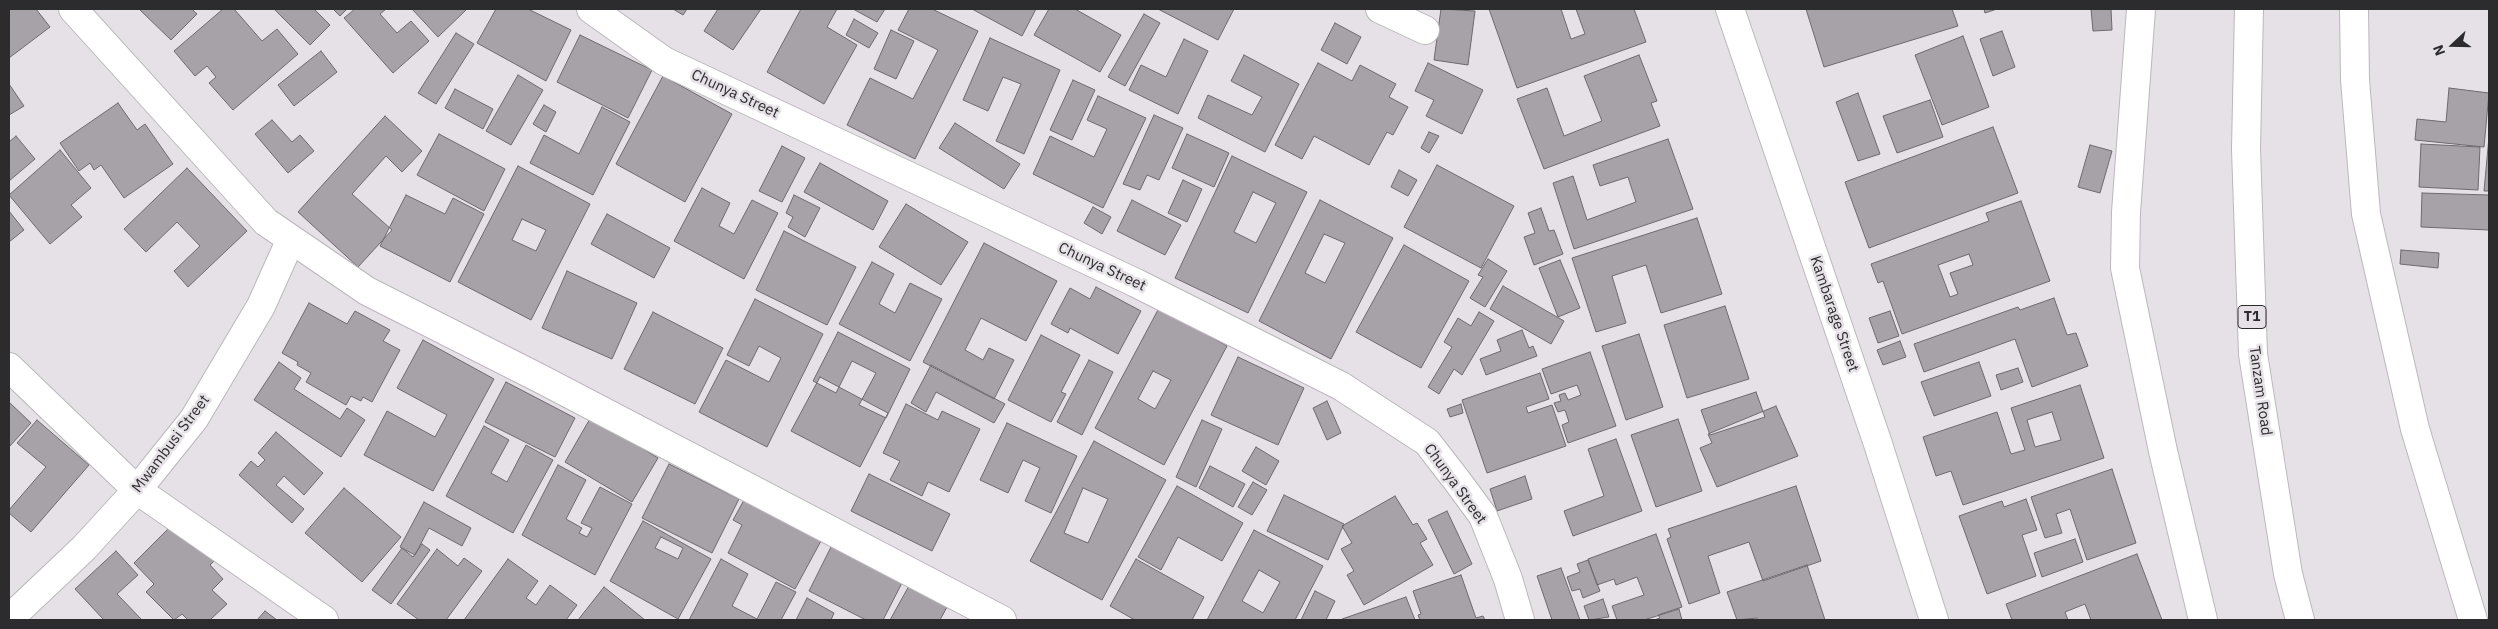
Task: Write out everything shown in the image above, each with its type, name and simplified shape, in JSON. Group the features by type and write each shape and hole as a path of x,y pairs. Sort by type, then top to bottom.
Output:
{"main road":[{"path":"73,9 266,222 367,291 967,612 1002,620"},
{"name":"Chunya Street","path":"591,9 664,60 1136,283 1342,386 1427,442 1458,482 1483,516 1508,579 1520,620"},
{"path":"1380,9 1426,30"},
{"name":"Kambarage Street","path":"1730,9 1878,444 1934,620"},
{"path":"2141,9 2126,212 2125,268 2163,451 2203,620"},
{"name":"Tanzam Road","path":"2249,9 2246,149 2253,354 2288,574 2300,620"},
{"path":"2354,9 2355,80 2366,214 2415,430 2473,620"},
{"name":"Mwambusi Street","path":"25,615 138,490 194,419 261,306 292,239"},
{"path":"9,367 138,490 324,620"}],"building":[{"path":"9,9 36,9 50,27 9,58"},
{"path":"139,9 192,9 197,14 171,40"},
{"path":"223,9 234,9 262,41 277,29 298,54 233,110 209,83 216,77 207,66 195,76 174,51"},
{"path":"274,9 314,9 330,25 310,45"},
{"path":"333,9 347,9 340,16"},
{"path":"355,9 386,9 380,14 397,33 411,21 429,41 393,73 344,18"},
{"path":"412,9 467,9 438,37"},
{"path":"496,9 528,9 571,30 546,81 477,43"},
{"path":"673,9 687,9 683,15"},
{"path":"718,9 761,9 733,50 704,31"},
{"path":"801,9 837,9 827,27 857,45 824,104 767,72"},
{"path":"853,9 885,9 877,22"},
{"path":"909,9 932,9 978,31 915,159 847,125 870,78 913,99 938,50 898,30"},
{"path":"972,9 1036,9 1022,36"},
{"path":"1049,9 1075,9 1121,35 1100,72 1034,35"},
{"path":"1158,9 1234,9 1218,40"},
{"path":"1441,9 1475,11 1468,65 1434,60"},
{"path":"1489,9 1561,9 1571,39 1585,34 1576,9 1634,9 1646,42 1517,88"},
{"path":"1806,9 1952,9 1958,26 1824,67"},
{"path":"1984,9 1997,9 1985,13"},
{"path":"2091,9 2111,9 2112,30 2093,31"},
{"path":"1144,14 1160,23 1125,86 1108,77"},
{"path":"854,19 878,33 869,48 846,35"},
{"path":"1335,23 1361,37 1347,64 1321,50"},
{"path":"891,30 914,41 896,79 874,69"},
{"path":"2002,31 2015,67 1993,76 1980,39"},
{"path":"456,33 474,44 436,104 418,93"},
{"path":"580,35 652,70 628,118 557,82"},
{"path":"1963,36 1989,107 1942,125 1915,55"},
{"path":"990,38 1060,70 1024,154 996,141 1021,84 1003,77 988,111 963,100"},
{"path":"1184,39 1208,51 1178,114 1129,90 1141,65 1166,77"},
{"path":"321,51 337,72 294,106 278,85"},
{"path":"1244,55 1299,84 1265,152 1198,118 1208,95 1252,115 1262,97 1231,81"},
{"path":"1639,55 1657,101 1651,103 1660,126 1544,169 1517,99 1547,88 1564,136 1602,121 1584,76"},
{"path":"1318,63 1352,81 1360,65 1396,84 1389,97 1408,107 1393,135 1387,132 1369,165 1314,136 1302,159 1275,145"},
{"path":"1428,63 1483,90 1462,134 1426,116 1434,100 1415,91"},
{"path":"518,75 543,90 511,145 486,131"},
{"path":"663,76 732,114 685,202 616,164"},
{"path":"1073,80 1095,90 1072,140 1050,130"},
{"path":"9,84 24,106 9,115"},
{"path":"2449,88 2489,93 2484,147 2415,140 2417,119 2446,122"},
{"path":"455,89 493,109 483,129 445,108"},
{"path":"1858,93 1880,154 1858,161 1836,102"},
{"path":"1098,96 1146,118 1103,208 1033,174 1050,136 1094,157 1107,129 1087,120"},
{"path":"1930,100 1943,137 1897,153 1883,116"},
{"path":"118,103 137,130 145,124 173,164 124,198 101,165 94,170 90,163 79,171 60,143"},
{"path":"544,105 556,112 546,132 533,124"},
{"path":"602,107 630,122 593,195 530,163 544,135 579,154"},
{"path":"1154,115 1183,128 1159,180 1147,175 1140,190 1123,184"},
{"path":"385,116 422,151 402,172 386,156 352,194 392,230 358,267 298,212"},
{"path":"272,120 292,142 300,135 314,151 288,173 255,134"},
{"path":"955,123 1020,164 1004,189 939,148"},
{"path":"1993,127 2018,193 1869,248 1845,182"},
{"path":"1429,132 1439,136 1429,153 1421,148"},
{"path":"439,134 505,169 484,211 417,175"},
{"path":"1187,134 1229,153 1214,187 1172,168"},
{"path":"16,136 35,159 9,181 9,142"},
{"path":"2489,137 2489,191 2484,191"},
{"path":"1668,139 1693,209 1574,249 1553,183 1573,176 1587,220 1636,202 1628,177 1600,186 1593,165"},
{"path":"2421,144 2480,147 2478,190 2419,187"},
{"path":"2090,145 2112,151 2100,193 2078,187"},
{"path":"782,146 805,158 782,202 759,191"},
{"path":"60,150 91,188 71,205 82,217 50,244 9,195"},
{"path":"1232,156 1307,192 1248,313 1175,278","holes":["1253,192 1276,203 1256,243 1234,232"]},
{"path":"820,163 888,201 873,230 804,192"},
{"path":"1437,165 1514,206 1481,268 1404,227"},
{"path":"518,166 590,204 531,320 458,282","holes":["522,219 546,230 536,251 512,240"]},
{"path":"187,168 247,231 188,287 174,271 200,246 177,222 146,252 124,229"},
{"path":"1399,170 1417,180 1408,196 1391,187"},
{"path":"1183,180 1202,189 1187,222 1168,213"},
{"path":"702,188 730,203 719,226 734,234 752,200 778,213 744,279 674,241"},
{"path":"2422,193 2489,195 2489,230 2421,227"},
{"path":"406,195 445,214 453,198 484,214 450,282 380,246"},
{"path":"794,195 820,208 805,237 788,227 793,217 786,213"},
{"path":"1132,200 1181,225 1165,255 1117,231"},
{"path":"1320,200 1393,238 1331,359 1259,321","holes":["1324,234 1345,243 1325,283 1305,273"]},
{"path":"2021,201 2050,281 1902,334 1883,281 1878,283 1871,264 1989,221 1986,213","holes":["1969,254 1973,265 1950,273 1958,294 1950,297 1938,265"]},
{"path":"906,204 968,242 941,285 879,247"},
{"path":"1093,207 1111,217 1102,234 1084,223"},
{"path":"1541,208 1549,231 1554,230 1563,254 1534,265 1524,237 1535,233 1528,213"},
{"path":"9,211 24,230 9,242"},
{"path":"607,214 670,248 654,278 591,244"},
{"path":"1697,218 1722,294 1661,313 1646,265 1612,276 1626,323 1596,332 1572,258"},
{"path":"784,231 856,267 827,325 756,290"},
{"path":"984,243 1057,281 1026,341 981,318 965,350 983,360 989,348 1014,360 994,399 923,362"},
{"path":"1404,245 1469,281 1421,368 1356,332"},
{"path":"2401,250 2439,253 2438,268 2400,264"},
{"path":"1488,259 1507,271 1485,307 1470,298 1483,277 1478,275"},
{"path":"1560,260 1580,308 1558,317 1539,268"},
{"path":"872,262 894,274 879,304 895,313 910,283 942,299 910,361 839,324"},
{"path":"567,271 637,303 612,359 542,328"},
{"path":"1503,286 1564,321 1551,344 1490,309"},
{"path":"1096,287 1141,311 1118,354 1070,328 1068,333 1051,324 1070,288 1090,299"},
{"path":"2054,298 2067,335 2076,333 2088,366 2032,387 2015,339 1924,372 1914,344 2018,307 2020,310"},
{"path":"755,299 823,334 767,447 699,412 726,360 769,382 781,358 759,346 749,366 727,355"},
{"path":"309,303 347,324 355,311 390,330 383,341 400,350 372,402 363,397 361,401 351,396 346,405 306,382 311,373 297,365 298,362 282,353"},
{"path":"1725,306 1749,379 1687,398 1664,325"},
{"path":"1159,308 1227,346 1164,465 1095,428","holes":["1153,371 1171,380 1155,409 1138,399"]},
{"path":"1890,311 1899,336 1878,343 1869,318"},
{"path":"653,312 723,348 695,404 624,369"},
{"path":"1479,312 1494,321 1462,375 1454,369 1439,394 1428,387 1452,347 1444,342 1458,318 1471,326"},
{"path":"1522,330 1529,348 1533,346 1537,356 1486,375 1480,359 1501,351 1497,340"},
{"path":"838,332 910,369 886,418 859,405 876,373 852,361 836,393 813,381"},
{"path":"1639,334 1663,407 1626,420 1602,346"},
{"path":"1041,335 1080,355 1061,392 1066,394 1051,422 1008,400"},
{"path":"423,340 494,379 433,491 364,455 387,411 435,437 447,415 397,388"},
{"path":"1900,341 1906,357 1883,365 1877,350"},
{"path":"1590,352 1616,426 1568,443 1562,425 1569,422 1565,410 1558,412 1554,403 1561,401 1559,395 1565,393 1568,400 1581,395 1577,385 1551,394 1542,369"},
{"path":"1238,357 1304,388 1278,445 1211,415"},
{"path":"1089,360 1113,372 1082,435 1057,422"},
{"path":"279,362 301,378 294,389 340,419 347,408 365,420 341,457 254,400"},
{"path":"1979,362 1991,396 1934,416 1921,382"},
{"path":"931,365 1005,404 994,423 936,392 926,412 911,403"},
{"path":"2018,368 2023,382 2001,390 1996,375"},
{"path":"1540,373 1549,399 1526,407 1528,413 1552,405 1566,446 1487,473 1462,400"},
{"path":"820,377 888,413 860,467 791,431"},
{"path":"506,382 575,418 555,457 485,422"},
{"path":"2080,385 2104,458 1963,505 1951,471 1936,476 1923,437 1997,412 2011,454 2025,450 2011,408","holes":["2052,412 2061,440 2035,447 2027,420"]},
{"path":"1756,392 1765,417 1710,435 1701,410"},
{"path":"1327,401 1341,433 1327,440 1313,408"},
{"path":"9,402 31,423 9,447"},
{"path":"906,404 938,420 942,411 980,429 949,492 928,482 922,496 890,480 900,461 883,453"},
{"path":"1461,404 1463,413 1450,417 1447,409"},
{"path":"1776,406 1798,456 1717,487 1700,448 1712,443 1708,434"},
{"path":"591,417 658,458 632,502 565,462"},
{"path":"1678,419 1702,491 1656,507 1631,435"},
{"path":"37,420 89,465 31,532 9,513 9,510 46,467 17,443"},
{"path":"1202,420 1222,429 1196,487 1176,477"},
{"path":"1007,423 1077,456 1051,513 1025,501 1040,468 1023,460 1008,493 980,480"},
{"path":"484,426 509,440 491,473 507,482 526,445 553,460 513,533 446,496"},
{"path":"276,432 323,473 304,495 284,476 276,485 304,509 292,523 239,475 251,461 258,467 265,460 258,453"},
{"path":"1616,439 1642,511 1573,536 1564,511 1604,496 1588,449"},
{"path":"1094,441 1166,480 1102,600 1030,561","holes":["1083,488 1108,499 1088,543 1064,533"]},
{"path":"1256,447 1279,461 1266,485 1242,471"},
{"path":"669,464 739,499 712,553 642,518"},
{"path":"558,465 586,480 566,519 582,528 579,533 587,537 592,528 581,523 600,487 632,504 595,575 522,535"},
{"path":"1210,466 1245,484 1233,507 1199,488"},
{"path":"2112,469 2136,543 2087,560 2070,509 2056,514 2062,533 2045,538 2031,497"},
{"path":"869,474 950,514 932,551 851,511"},
{"path":"1525,476 1532,499 1497,511 1490,489"},
{"path":"1253,482 1267,490 1252,515 1238,507"},
{"path":"1177,486 1243,523 1222,561 1178,537 1161,570 1138,557"},
{"path":"1796,486 1821,561 1763,581 1749,542 1708,556 1720,593 1689,604 1667,539 1671,537 1668,529"},
{"path":"344,488 401,537 362,582 305,533"},
{"path":"1284,495 1344,524 1328,560 1267,531"},
{"path":"1395,496 1413,525 1417,523 1427,539 1420,543 1433,565 1364,605 1347,575 1354,571 1341,549 1352,543 1342,526"},
{"path":"2026,499 2037,530 2022,535 2036,576 1987,594 1959,516 2002,501 2004,507"},
{"path":"744,500 821,541 795,589 728,553 742,525 733,520"},
{"path":"424,502 471,528 462,546 429,528 415,555 400,547"},
{"path":"1447,511 1472,564 1454,574 1428,520"},
{"path":"643,521 711,559 678,619 610,581","holes":["661,537 683,548 678,559 655,548"]},
{"path":"171,526 188,543 194,537 215,560 210,565 223,579 212,590 227,604 210,620 188,620 182,614 174,620 146,592 154,584 134,563"},
{"path":"1254,530 1323,566 1295,620 1207,620","holes":["1259,570 1280,582 1263,613 1242,601"]},
{"path":"1656,534 1682,607 1658,615 1660,618 1654,620 1617,620 1612,606 1644,595 1637,577 1616,585 1614,579 1597,585 1588,559"},
{"path":"2075,539 2083,562 2042,577 2034,553"},
{"path":"422,544 430,550 391,604 372,590 402,548 413,557"},
{"path":"832,545 903,581 883,620 866,620 809,591"},
{"path":"437,549 458,566 464,558 482,571 446,620 419,620 397,604"},
{"path":"116,551 138,575 117,594 142,620 104,620 75,589"},
{"path":"2137,554 2162,620 2091,620 2085,604 2065,612 2068,620 2012,620 2006,604"},
{"path":"508,559 538,581 526,598 536,605 550,585 577,605 566,620 464,620"},
{"path":"721,559 748,574 732,606 757,619 776,582 796,592 781,620 689,620"},
{"path":"1136,559 1204,597 1192,620 1135,620 1110,606"},
{"path":"1588,560 1600,591 1583,598 1580,589 1572,591 1567,577 1580,572 1577,564"},
{"path":"1807,565 1825,620 1758,620 1757,618 1737,620 1727,592"},
{"path":"1561,568 1580,620 1552,620 1537,576"},
{"path":"1461,575 1476,618 1483,616 1485,620 1420,620 1418,615 1421,614 1413,591"},
{"path":"910,584 948,605 940,620 890,620"},
{"path":"604,587 645,620 578,620"},
{"path":"1315,591 1335,601 1326,620 1301,620"},
{"path":"1406,597 1415,620 1342,620 1342,619"},
{"path":"807,598 834,613 831,620 796,620"},
{"path":"1603,599 1609,617 1589,620 1584,606"},
{"path":"1679,609 1682,620 1644,620"},
{"path":"265,611 277,620 257,620"}]}
